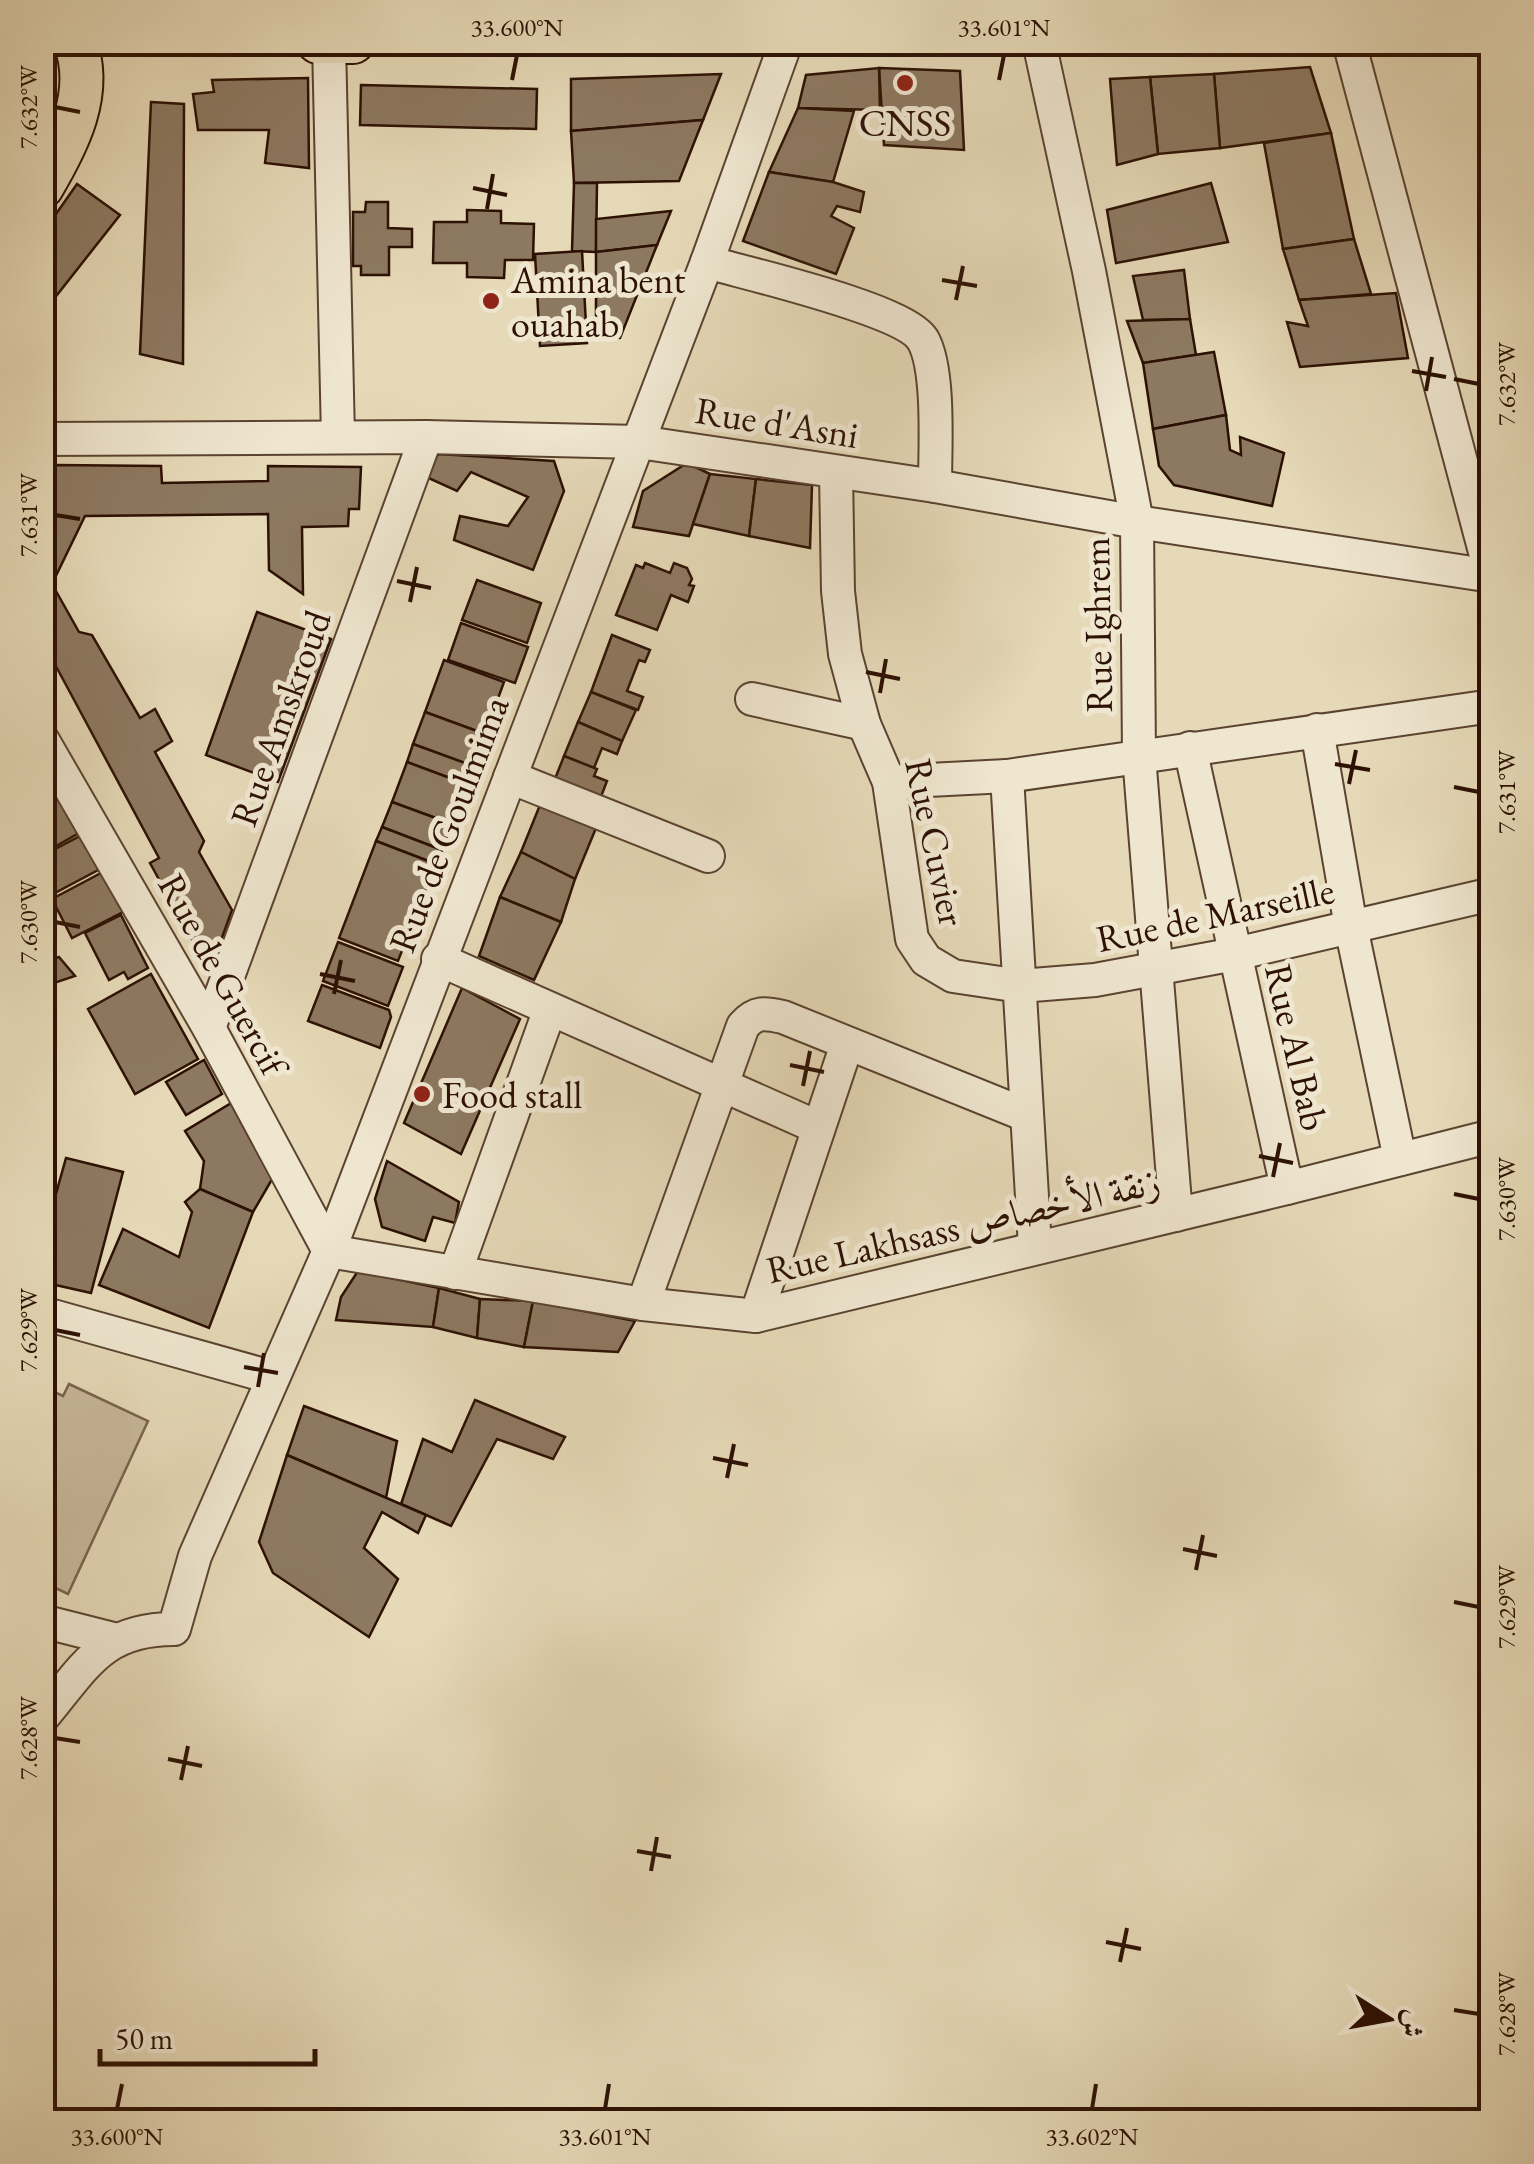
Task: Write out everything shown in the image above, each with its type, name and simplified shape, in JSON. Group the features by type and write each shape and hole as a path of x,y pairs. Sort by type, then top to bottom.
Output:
{"main road":[{"path":"42,64 75,42 82,63 78,111 69,138 42,186"},
{"path":"318,42 354,42"}],"street":[{"name":"Rue de Goulmima","path":"113,1639 174,1628 195,1556 328,1251 639,442 786,42"},
{"name":"Rue Ighrem","path":"1039,42 1089,270 1136,522 1139,756 1176,1215"},
{"path":"1349,42 1491,577"},
{"path":"328,43 338,437"},
{"path":"707,262 864,308 912,328 930,358 935,486"},
{"name":"Rue d'Asni","path":"42,439 426,437 639,442 1491,577"},
{"name":"Rue Amskroud","path":"209,1028 426,437"},
{"name":"Rue Cuvier","path":"836,473 838,591 846,654 864,724 889,782 912,939 926,960 953,976"},
{"path":"752,699 864,724"},
{"path":"889,782 1008,776 1492,706"},
{"path":"1317,730 1351,927 1400,1159"},
{"name":"Rue de Guercif","path":"42,739 209,1028 328,1251"},
{"name":"Rue Al Bab","path":"1190,748 1287,1188"},
{"path":"1008,776 1035,1246"},
{"path":"510,777 708,856"},
{"name":"Rue de Marseille","path":"953,976 1020,986 1095,980 1235,954 1492,894"},
{"path":"438,959 818,1127"},
{"path":"455,1273 550,1009"},
{"path":"643,1304 721,1084 744,1026 754,1015 762,1012 783,1017 1026,1115"},
{"path":"756,1316 847,1044"},
{"name":"Rue Lakhsass زنقة الأخصاص","path":"328,1251 643,1304 756,1316 1492,1136"},
{"path":"42,1313 272,1377"},
{"path":"42,1621 113,1639"},
{"path":"42,1718 113,1639"}],"shaded area":[{"path":"69,1384 148,1421 68,1594 43,1582 42,1386 63,1396"}],"building":[{"path":"1310,67 1331,133 1220,148 1214,74"},
{"path":"879,68 960,71 964,150 884,145"},
{"path":"879,68 880,110 798,108 806,75"},
{"path":"721,74 703,120 571,131 571,79"},
{"path":"1214,74 1220,148 1158,154 1150,77"},
{"path":"1150,77 1158,154 1117,165 1110,79"},
{"path":"308,78 309,168 265,163 269,130 198,130 193,94 214,92 212,80"},
{"path":"361,85 537,89 536,129 360,125"},
{"path":"151,102 184,104 183,364 140,354"},
{"path":"798,108 854,111 833,182 769,172"},
{"path":"703,120 679,181 574,183 571,131"},
{"path":"1331,133 1354,239 1283,249 1264,143"},
{"path":"769,172 833,182 864,192 860,212 837,206 831,216 854,228 836,274 743,241"},
{"path":"574,183 597,183 596,252 572,251"},
{"path":"1211,183 1228,242 1116,263 1107,210"},
{"path":"77,184 120,215 53,300 42,293 42,234"},
{"path":"366,202 388,202 388,228 412,229 412,247 389,247 389,275 361,275 361,266 353,266 353,212 365,212"},
{"path":"467,210 501,211 501,223 534,224 533,260 505,260 504,278 467,277 467,263 433,263 434,222 467,222"},
{"path":"671,211 657,245 596,252 596,219"},
{"path":"1354,239 1371,294 1299,300 1283,249"},
{"path":"657,245 620,338 596,336 596,252"},
{"path":"582,251 587,343 540,346 535,254"},
{"path":"1184,270 1190,319 1143,320 1133,276"},
{"path":"1396,293 1408,358 1300,367 1287,322 1308,326 1299,300"},
{"path":"1190,319 1196,355 1143,363 1127,321"},
{"path":"1214,352 1226,415 1153,429 1143,363"},
{"path":"1226,415 1230,450 1241,455 1240,437 1284,453 1272,506 1174,485 1159,466 1153,429"},
{"path":"438,454 554,461 564,491 533,570 454,540 460,516 508,526 528,497 471,472 457,491 424,476"},
{"path":"687,463 710,474 689,536 633,527 643,491"},
{"path":"55,465 161,466 162,483 268,481 268,466 361,467 359,509 349,509 348,526 302,527 303,594 269,570 268,514 85,516 52,584 79,632 92,635 140,718 155,709 172,741 155,752 204,841 199,852 232,910 219,946 196,947 150,863 159,858 51,657 42,663 42,479 55,488"},
{"path":"710,474 756,479 749,536 693,524"},
{"path":"756,479 812,485 810,548 749,536"},
{"path":"645,563 670,573 674,563 687,568 692,579 689,585 694,586 688,602 671,595 657,630 616,615 636,565 643,568"},
{"path":"477,580 541,603 527,643 462,620"},
{"path":"257,612 331,639 278,782 206,755"},
{"path":"461,623 528,647 515,683 448,660"},
{"path":"612,635 650,650 645,662 639,660 627,691 643,697 638,710 591,692"},
{"path":"444,660 504,682 485,734 425,712"},
{"path":"591,692 636,710 622,741 578,722"},
{"path":"425,712 485,734 473,766 413,744"},
{"path":"578,722 622,741 617,754 602,748 594,768 564,756"},
{"path":"413,744 473,766 466,784 407,762"},
{"path":"564,756 597,769 594,776 607,781 599,802 553,784"},
{"path":"407,762 466,784 452,824 392,802"},
{"path":"42,767 79,833 42,854"},
{"path":"544,795 596,828 575,879 521,852"},
{"path":"392,802 452,824 442,850 382,827"},
{"path":"382,827 442,850 436,864 376,841"},
{"path":"82,835 100,869 51,895 42,880 42,856"},
{"path":"376,841 436,864 398,961 339,938"},
{"path":"521,852 575,879 561,922 500,897"},
{"path":"103,872 123,912 72,938 52,899"},
{"path":"500,897 561,922 534,980 479,956"},
{"path":"121,915 148,968 128,979 124,972 109,980 85,933"},
{"path":"338,942 403,967 388,1006 323,981"},
{"path":"59,957 75,976 42,987 42,962"},
{"path":"151,974 198,1059 135,1094 88,1009"},
{"path":"322,985 389,1010 391,1017 380,1048 308,1021"},
{"path":"462,988 520,1019 461,1154 404,1123"},
{"path":"204,1060 222,1094 186,1115 166,1082"},
{"path":"233,1102 278,1169 253,1212 200,1189 204,1161 185,1131"},
{"path":"66,1158 123,1172 91,1293 42,1282 42,1244"},
{"path":"387,1161 459,1202 455,1223 433,1217 425,1241 382,1227 375,1199"},
{"path":"200,1189 253,1212 209,1328 99,1285 123,1229 179,1257 192,1212 185,1202"},
{"path":"358,1271 439,1288 433,1327 336,1320 341,1297"},
{"path":"439,1288 480,1299 477,1338 433,1327"},
{"path":"480,1299 533,1301 524,1347 477,1338"},
{"path":"533,1301 635,1321 618,1352 524,1347"},
{"path":"475,1400 565,1437 553,1459 497,1439 451,1526 401,1504 423,1439 452,1452"},
{"path":"304,1406 397,1441 386,1498 287,1455"},
{"path":"287,1455 426,1515 418,1533 382,1512 364,1548 398,1579 369,1637 273,1573 259,1542"}],"place":[{"name":"CNSS","path":"905,83"},
{"name":"Amina bent ouahab","path":"491,301"},
{"name":"Food stall","path":"422,1094"}]}
